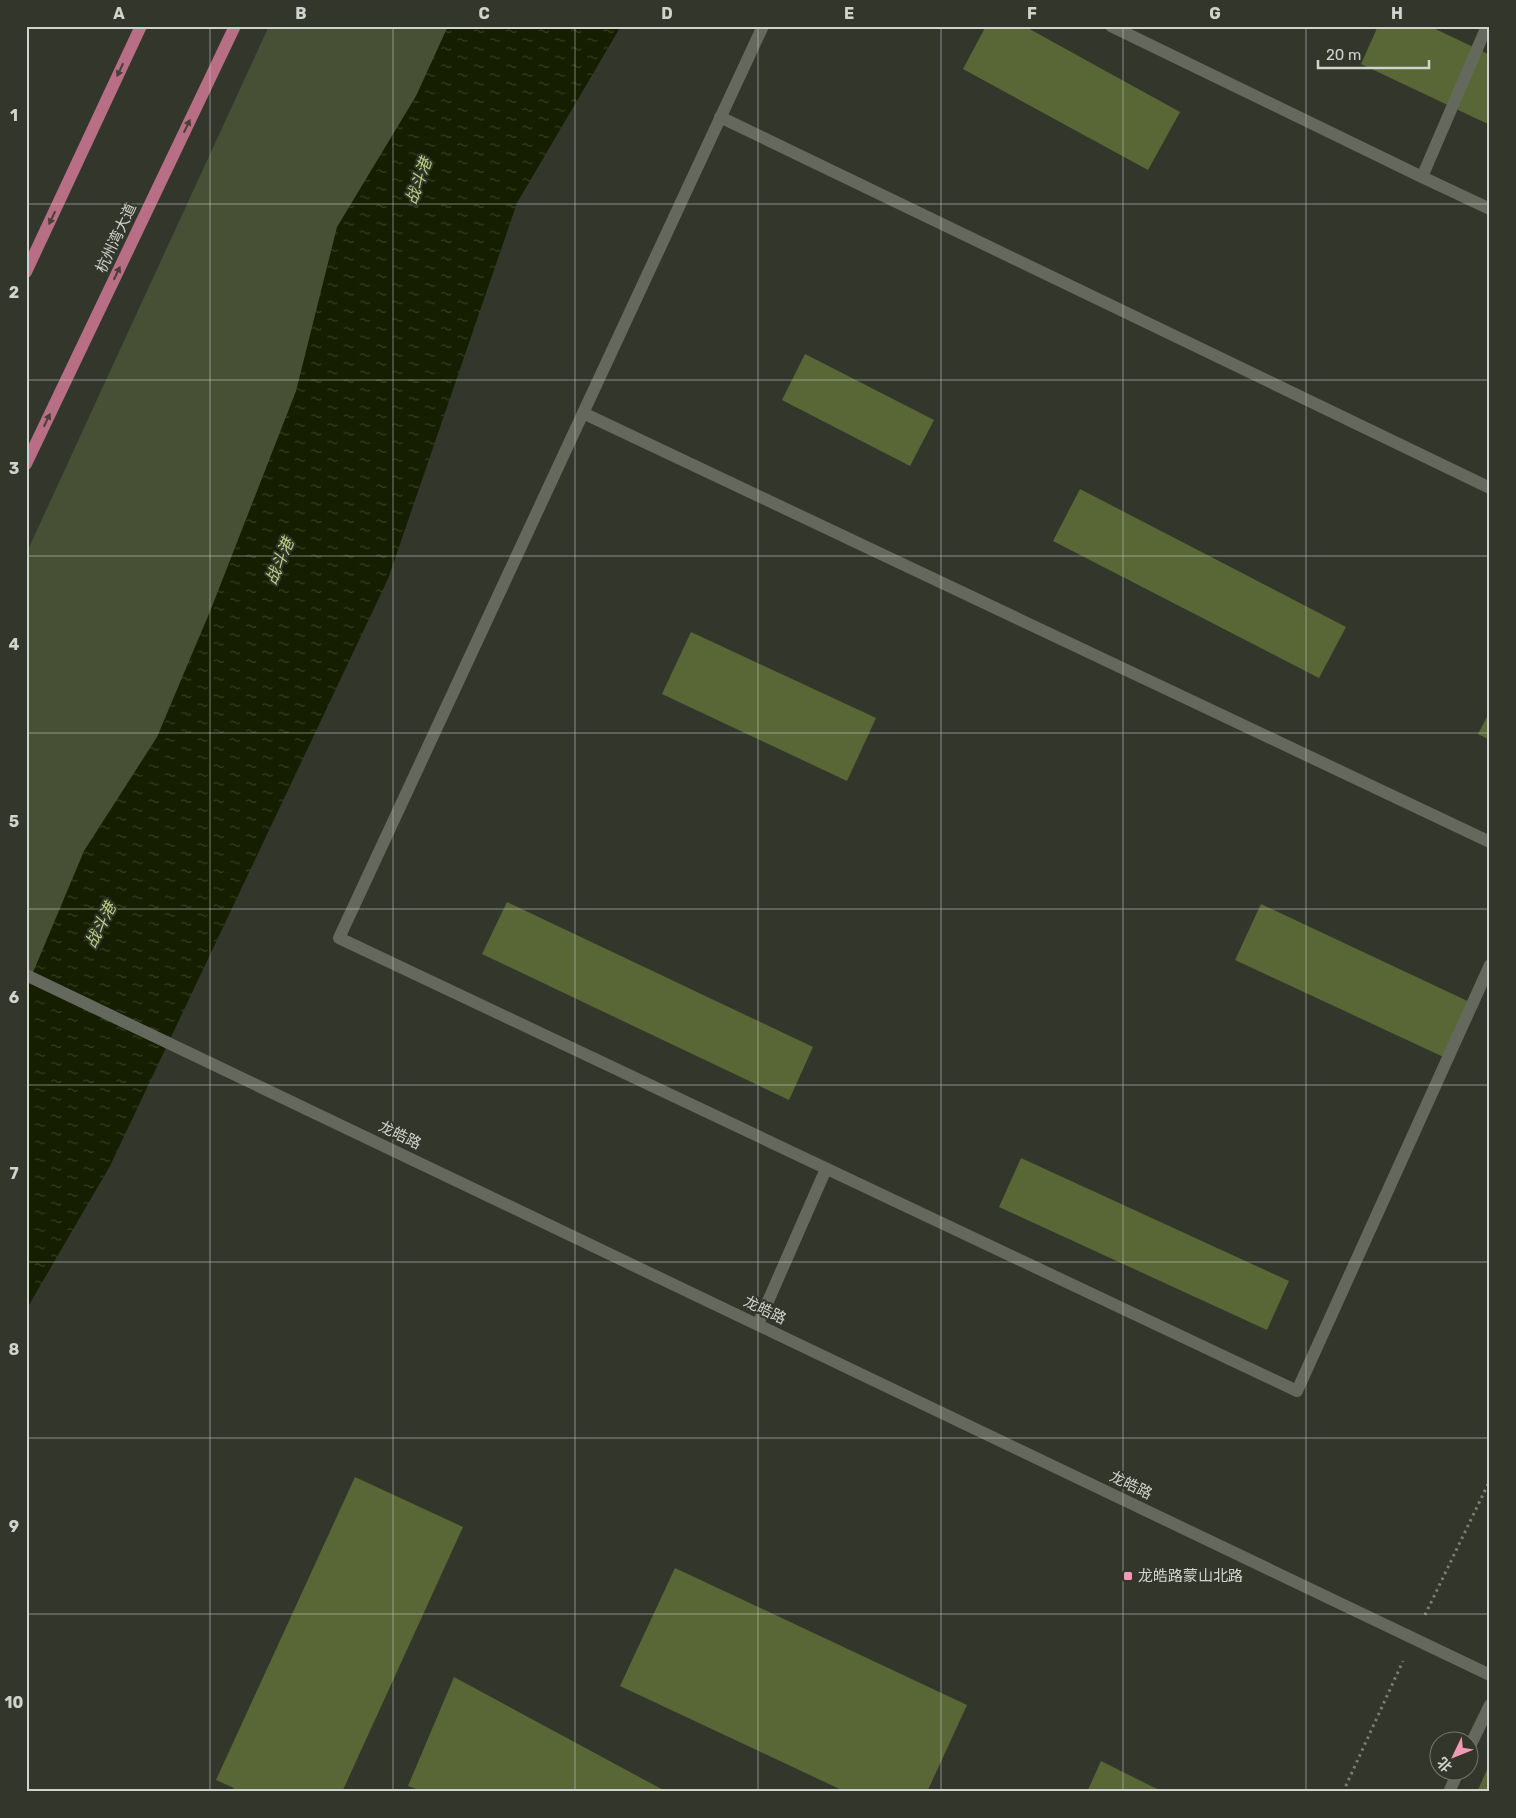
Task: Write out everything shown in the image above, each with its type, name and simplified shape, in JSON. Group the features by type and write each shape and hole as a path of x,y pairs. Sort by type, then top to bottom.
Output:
{"main road":[{"path":"26,272 141,26"},
{"name":"杭州湾大道","path":"26,464 235,26"}],"street":[{"path":"763,26 339,938 1297,1391 1490,965"},
{"path":"1111,26 1490,209"},
{"path":"1422,177 1487,26"},
{"path":"720,117 1490,488"},
{"path":"583,413 1490,842"},
{"name":"龙皓路","path":"26,975 179,1046 1490,1675"},
{"path":"758,1324 826,1169"},
{"path":"1478,1730 1490,1705"},
{"path":"1449,1792 1454,1780"}],"path":[{"path":"1343,1792 1490,1480"}],"shaded area":[{"path":"269,26 467,26 307,401 168,746 26,1025 26,554"}],"water":[{"name":"战斗港","path":"448,26 621,26 517,203 388,579 110,1166 26,1310 26,989 84,851 157,737 211,609 296,391 337,227 416,96"}],"building":[{"path":"986,26 1024,26 1180,112 1148,170 963,69"},
{"path":"1378,26 1429,26 1490,55 1490,125 1361,64"},
{"path":"805,354 934,420 910,466 782,400"},
{"path":"1080,489 1346,627 1319,678 1053,541"},
{"path":"691,632 876,718 847,781 662,694"},
{"path":"1490,711 1490,740 1478,734"},
{"path":"507,902 813,1047 789,1100 482,954"},
{"path":"1261,904 1476,1005 1450,1060 1235,960"},
{"path":"1021,1158 1289,1281 1267,1330 999,1207"},
{"path":"355,1477 463,1527 342,1792 231,1792 234,1788 216,1780"},
{"path":"675,1568 967,1705 927,1792 846,1792 620,1686"},
{"path":"454,1677 667,1792 424,1792 408,1786"},
{"path":"1101,1761 1163,1792 1087,1792"},
{"path":"1490,1763 1490,1792 1477,1792"}],"place":[{"name":"龙皓路蒙山北路","path":"1128,1576"}]}
